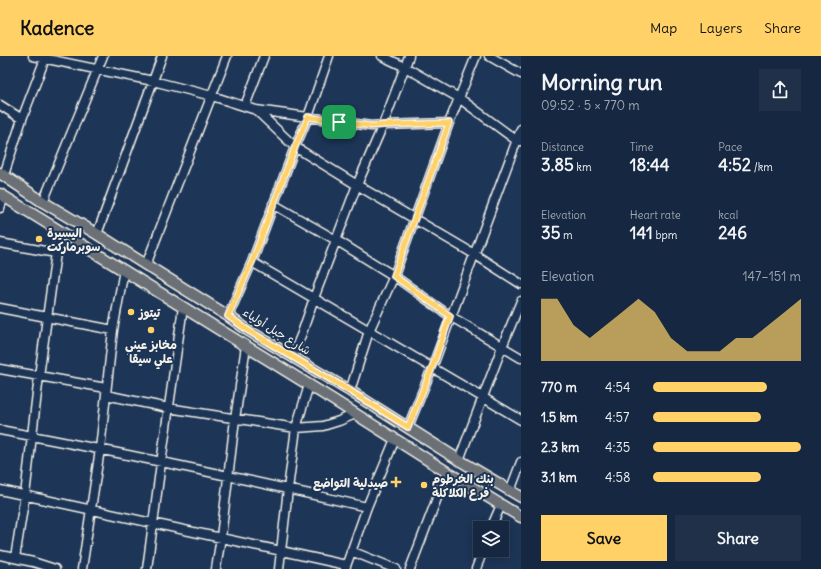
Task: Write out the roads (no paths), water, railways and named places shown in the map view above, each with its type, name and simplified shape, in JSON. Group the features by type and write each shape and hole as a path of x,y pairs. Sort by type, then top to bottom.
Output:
{"main road":[{"name":"شارع جبل أولياء","path":"2,174 43,202 228,316 249,331 350,391 459,460 521,497"},
{"path":"2,195 521,517"}],"street":[{"path":"33,56 45,57 153,81 212,96 256,110 371,126 449,123"},
{"path":"43,202 103,56"},
{"path":"97,234 162,56"},
{"path":"146,265 227,56"},
{"path":"245,106 264,56"},
{"path":"228,316 252,262 295,147 308,117 329,56"},
{"path":"382,56 405,67 459,98 519,141"},
{"path":"292,357 357,185 384,125 409,56"},
{"path":"350,391 369,331 394,276 449,123 476,56"},
{"path":"489,56 521,74"},
{"path":"2,174 45,57"},
{"path":"0,105 22,119"},
{"path":"256,110 295,147 414,220 474,254 521,284"},
{"path":"408,427 519,141 521,129"},
{"path":"0,208 2,195"},
{"path":"273,204 336,240 394,276 450,316 521,358"},
{"path":"15,558 25,495 39,376 59,231"},
{"path":"0,243 56,253"},
{"path":"252,262 521,420"},
{"path":"82,569 100,449 113,330 124,270"},
{"path":"459,460 521,300"},
{"path":"147,569 183,307"},
{"path":"0,308 113,330"},
{"path":"216,569 246,346"},
{"path":"0,369 106,391 168,408 296,428 323,426 355,414"},
{"path":"279,569 296,428 310,385"},
{"path":"0,430 100,449 367,507"},
{"path":"0,490 282,551 345,567 367,507 395,439"},
{"path":"510,491 521,462"},
{"path":"410,569 447,472"},
{"path":"495,521 501,504"},
{"path":"351,551 396,569"},
{"path":"0,555 33,562 55,569"},
{"path":"476,569 480,557"}],"place":[{"name":"اليسيرة سوبرماركت","path":"39,239"},
{"name":"تيتوز","path":"131,312"},
{"name":"مخابز عيني علي سيقا","path":"151,330"},
{"name":"صيدلية التواضع","path":"396,482"},
{"name":"بنك الخرطوم فرع الكلاكلة","path":"424,485"}]}
